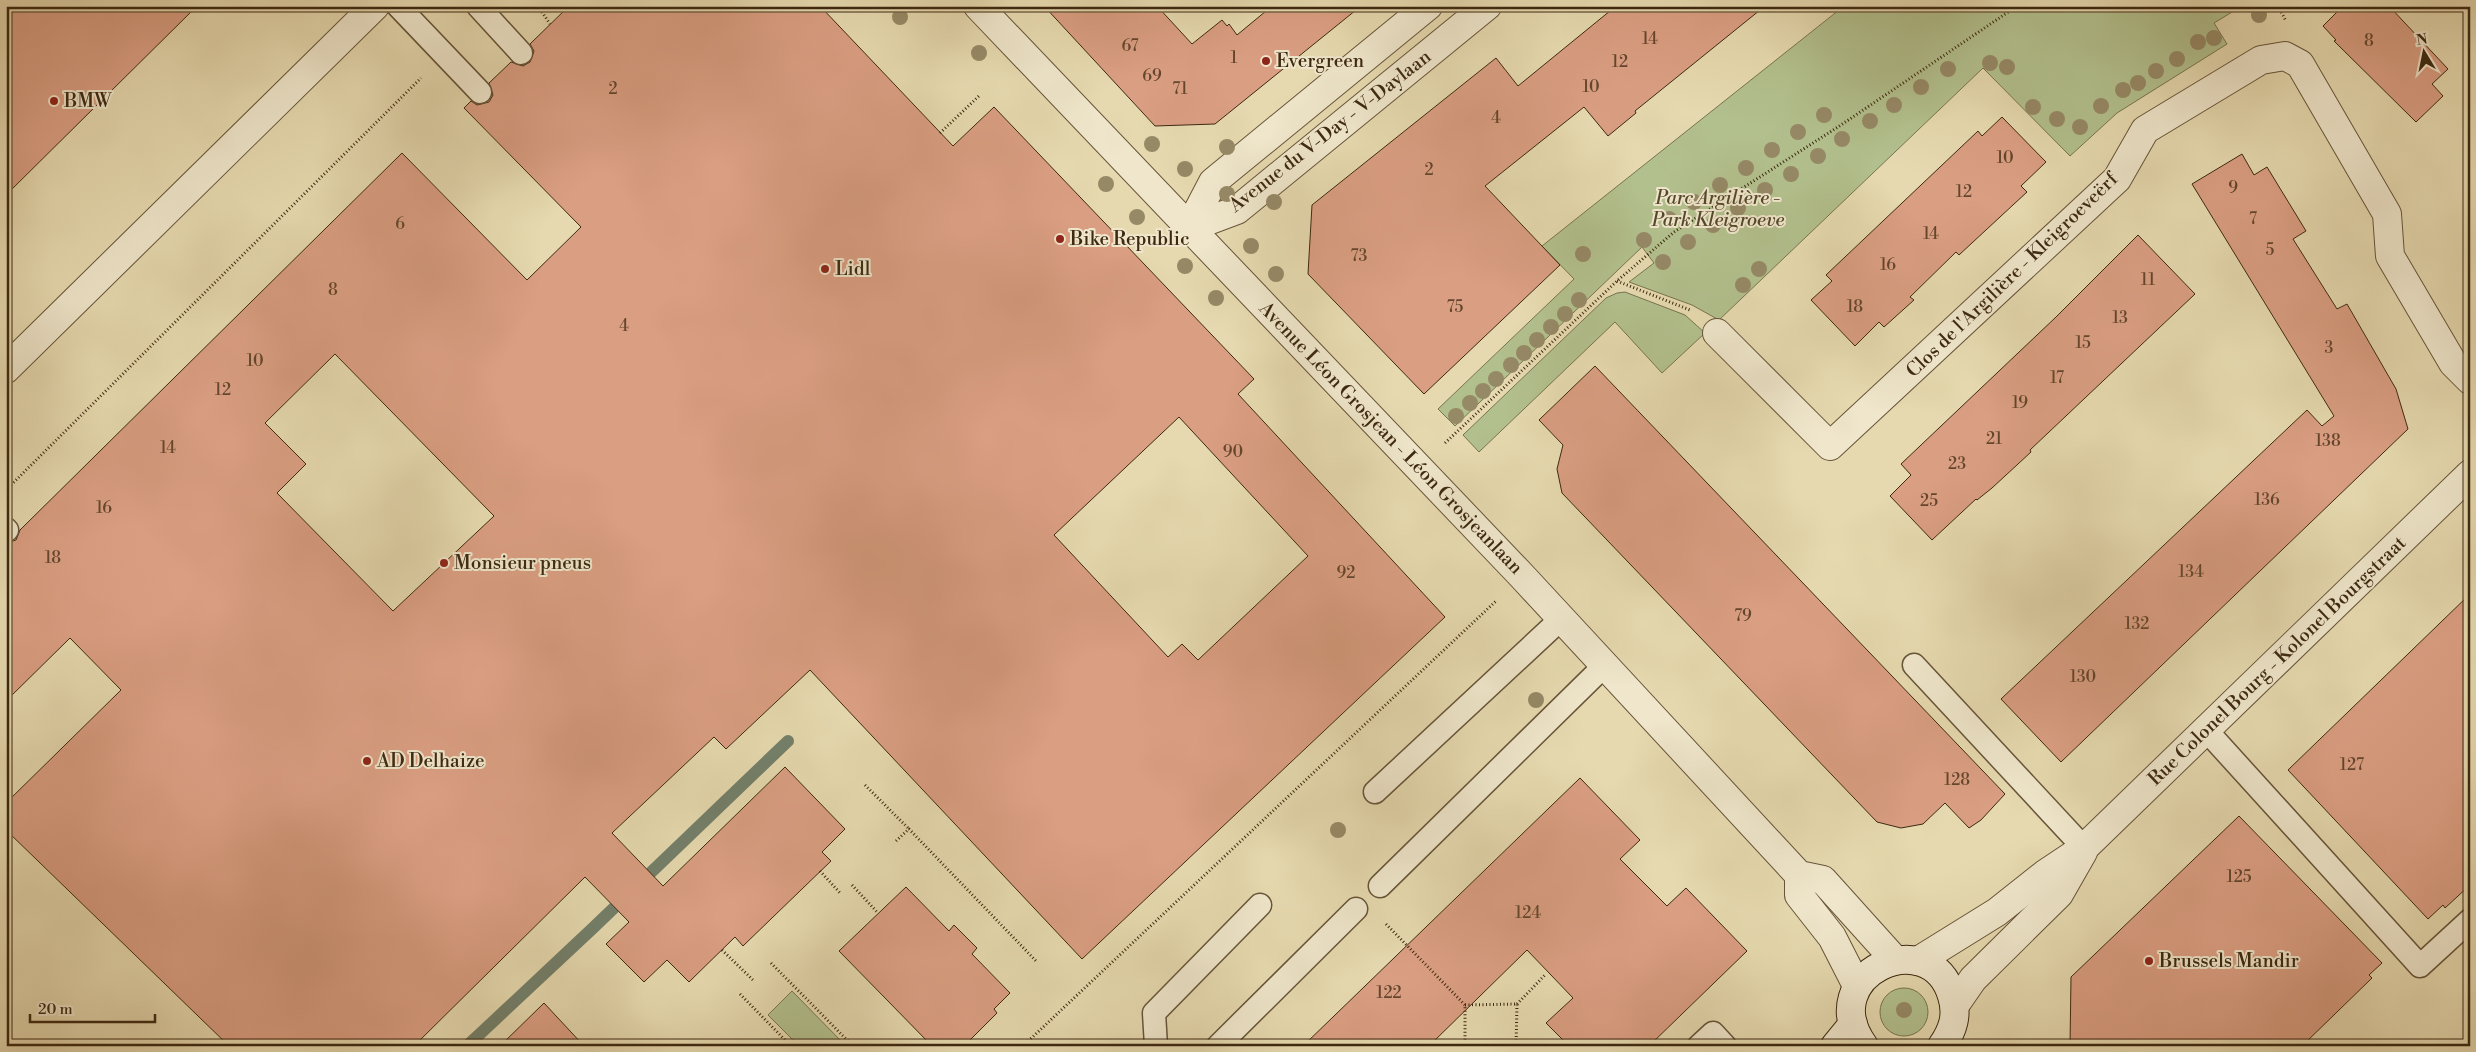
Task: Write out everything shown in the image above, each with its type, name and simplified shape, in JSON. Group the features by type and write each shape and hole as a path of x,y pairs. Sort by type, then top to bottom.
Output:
{"street":[{"path":"6,369 375,6"},
{"name":"Avenue Léon Grosjean - Léon Grosjeanlaan","path":"978,6 1606,664 1799,875"},
{"name":"Avenue du V-Day - V-Daylaan","path":"1189,228 1213,182 1428,6"},
{"name":"Avenue du V-Day - V-Daylaan","path":"1189,228 1237,210 1487,6"},
{"name":"Clos de l'Argilière - Kleigroeveërf","path":"1718,334 1830,446 2117,179 2145,130 2261,60 2285,56 2300,64 2387,214 2390,256 2452,363 2470,380"},
{"name":"Rue Colonel Bourg - Kolonel Bourgstraat","path":"1835,1046 1858,1035 1851,1011 1858,986 1867,974 1880,965 1907,961 1997,912 2045,874 2084,848 2470,474"},
{"name":"Rue Colonel Bourg - Kolonel Bourgstraat","path":"1950,1043 1955,1005 1973,978 2059,894 2084,848"},
{"path":"1858,986 1832,937 1799,895 1799,875 1823,880 1907,961 1932,968 1943,978 1951,990 1955,1005"}],"lane":[{"path":"398,6 480,92"},
{"path":"478,6 521,52"},
{"path":"1375,792 1562,618"},
{"path":"1380,886 1606,664"},
{"path":"1914,665 2084,848"},
{"path":"2206,730 2420,966 2470,920"},
{"path":"1156,1046 1154,1013 1260,905"},
{"path":"1218,1046 1356,909"},
{"path":"1699,1046 1713,1033 1725,1046"}],"path":[{"path":"538,6 550,24"},
{"path":"1453,435 1617,281 1674,232 1849,119 2017,6"},
{"path":"6,490 444,54"},
{"path":"940,132 980,95"},
{"path":"1617,281 1697,313 1718,334"},
{"path":"1023,1046 1522,576"},
{"path":"865,785 1038,962"},
{"path":"896,841 908,829"},
{"path":"820,871 841,894"},
{"path":"852,885 878,913"},
{"path":"1380,886 1364,902 1465,1005 1465,1046"},
{"path":"722,950 753,980"},
{"path":"771,963 853,1046"},
{"path":"1516,1046 1517,1004 1546,975"},
{"path":"740,994 791,1046"},
{"path":"1465,1005 1517,1004"}],"green space":[{"name":"Parc Argilière - Park Kleigroeve","path":"1844,6 2242,6 2214,23 2227,44 2117,113 2070,156 1983,68 1719,320 1692,305 1629,282 1654,263 1642,247 1455,426 1438,409 1574,279 1542,246"},
{"path":"1625,292 1685,315 1705,333 1662,373 1615,322 1479,452 1463,435 1606,298"},
{"path":"1904,988 1913,990 1921,995 1926,1003 1928,1012 1926,1021 1921,1029 1913,1034 1904,1036 1895,1034 1887,1029 1882,1021 1880,1012 1882,1003 1887,995 1895,990"},
{"path":"792,991 846,1046 799,1046 768,1015"}],"building":[{"name":"BMW","path":"6,6 197,6 6,195"},
{"path":"569,6 820,6 953,146 994,107 1254,379 1238,394 1445,617 1082,959 810,670 726,749 714,737 612,833 663,886 785,767 845,829 822,852 831,861 743,946 735,937 689,982 667,960 644,982 606,944 629,922 585,877 414,1046 229,1046 6,830 6,803 121,690 70,638 6,701 6,543 16,540 20,530 402,153 527,280 581,227 464,108 471,101 477,105 489,102 493,95 489,83 511,62 523,66 530,62 534,51 530,44","holes":["335,354 494,516 393,611 277,493 306,464 265,423","1179,417 1308,556 1198,660 1182,644 1168,657 1054,535"]},
{"path":"1044,6 1157,6 1192,44 1222,20 1227,26 1229,24 1237,35 1272,6 1361,6 1215,124 1155,126"},
{"path":"1616,6 1765,6 1635,111 1636,113 1608,136 1584,107 1485,186 1560,265 1424,394 1308,274 1312,205 1496,58 1518,86"},
{"path":"2343,6 2389,6 2448,69 2432,84 2443,96 2416,122 2334,41 2336,40 2323,26"},
{"path":"2002,117 2046,162 2021,186 2027,192 1959,255 1956,252 1910,297 1914,300 1884,327 1879,322 1855,346 1811,300 1832,281 1826,275 1978,131 1982,136"},
{"path":"2242,154 2254,175 2267,167 2306,231 2293,239 2337,309 2347,304 2396,389 2408,429 2061,762 2001,699 2307,410 2322,426 2334,416 2192,184"},
{"path":"2138,235 2195,294 2030,450 2031,452 1932,540 1890,496 1911,475 1901,464 2056,317"},
{"path":"1595,366 2005,794 1981,820 1969,828 1945,803 1923,824 1901,828 1877,822 1562,493 1557,469 1563,445 1539,420"},
{"path":"2470,594 2470,885 2445,908 2443,905 2428,919 2288,770"},
{"path":"1580,778 1640,840 1620,859 1667,906 1686,888 1747,951 1649,1046 1569,1046 1546,1023 1573,998 1527,950 1429,1046 1303,1046"},
{"path":"2239,816 2382,963 2369,975 2372,978 2302,1046 2070,1046 2071,977"},
{"path":"906,887 949,931 954,925 977,948 972,954 1010,993 994,1009 997,1013 964,1046 932,1046 839,951"},
{"path":"544,1003 584,1046 500,1046"}],"waterway":[{"path":"467,1046 788,741"}],"place":[{"name":"Evergreen","path":"1266,61"},
{"name":"BMW","path":"54,101"},
{"name":"Bike Republic","path":"1060,239"},
{"name":"Lidl","path":"825,269"},
{"name":"Monsieur pneus","path":"444,563"},
{"name":"AD Delhaize","path":"367,761"},
{"name":"Brussels Mandir","path":"2149,961"}]}
